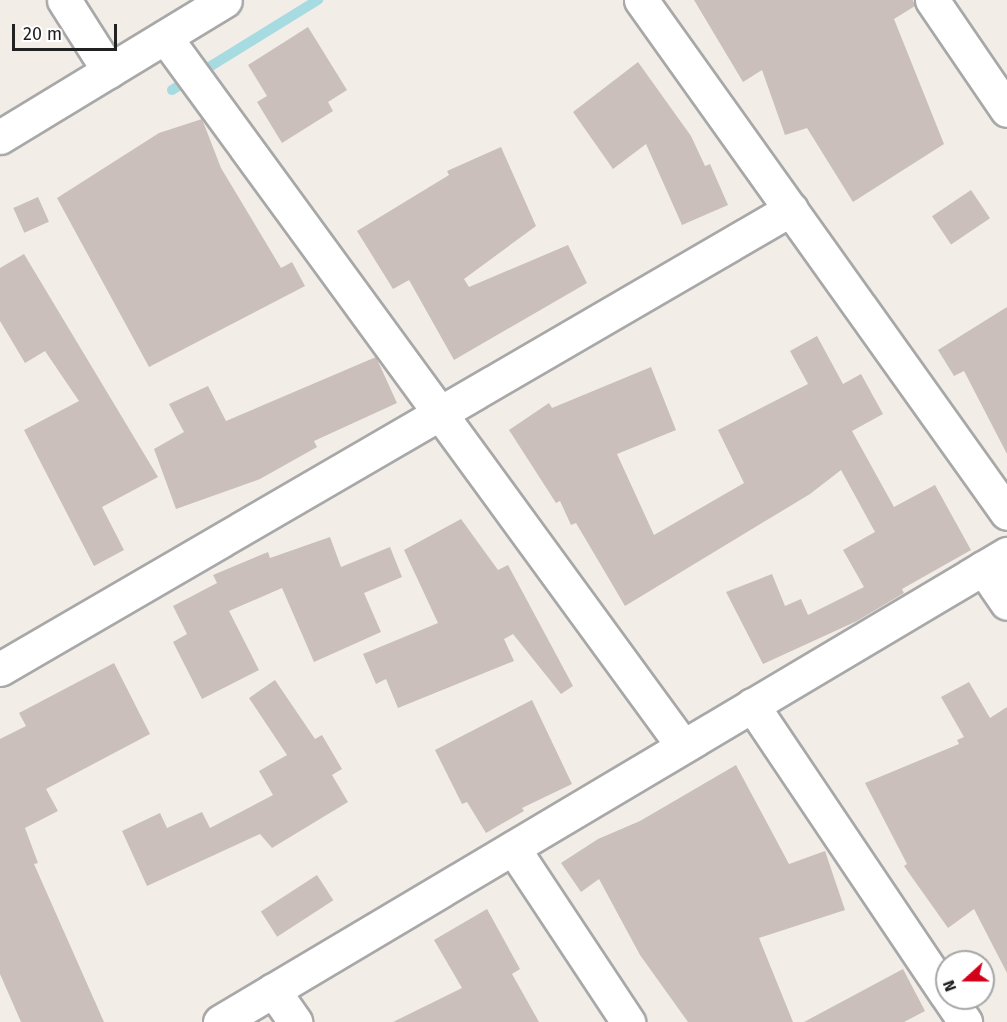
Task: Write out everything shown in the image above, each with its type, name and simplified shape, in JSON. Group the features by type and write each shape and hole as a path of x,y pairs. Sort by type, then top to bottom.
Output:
{"street":[{"path":"64,0 109,71"},
{"path":"0,137 225,0"},
{"path":"640,0 1007,513"},
{"path":"932,0 1007,110"},
{"path":"165,37 683,746"},
{"path":"0,669 791,209"},
{"path":"220,1022 995,561 1007,603"},
{"path":"752,705 935,977"},
{"path":"513,848 628,1022"},
{"path":"273,990 294,1022"}],"building":[{"path":"694,0 913,0 915,6 894,19 944,144 853,202 807,128 785,135 762,70 743,82"},
{"path":"308,27 347,90 328,102 333,111 282,143 257,102 267,96 248,65"},
{"path":"638,62 691,136 705,166 710,164 728,205 682,225 646,144 613,169 573,112"},
{"path":"202,119 221,168 281,268 292,262 305,286 149,367 57,198 159,133"},
{"path":"501,147 536,226 464,279 469,287 568,245 587,283 454,360 409,280 393,289 357,231 449,175 447,171"},
{"path":"971,190 990,218 951,244 932,216"},
{"path":"38,197 49,222 24,233 13,208"},
{"path":"24,254 158,477 102,507 124,550 94,566 24,430 79,401 45,351 25,363 0,321 0,268"},
{"path":"1007,307 1007,454 964,371 954,376 938,350"},
{"path":"817,336 843,384 861,374 883,414 852,431 894,507 935,485 971,550 902,589 904,593 857,621 763,664 726,592 772,574 785,606 801,599 808,615 864,587 843,550 875,532 841,470 810,494 625,606 576,523 571,525 560,501 556,503 509,430 549,403 552,408 651,367 676,430 617,454 654,535 744,483 718,430 808,384 790,351"},
{"path":"376,357 397,403 314,441 317,447 260,479 176,509 154,449 184,432 169,404 208,386 226,421"},
{"path":"461,519 498,570 508,565 573,686 561,694 513,634 504,639 514,661 398,708 386,679 376,684 363,654 438,623 404,550"},
{"path":"330,537 341,567 390,547 402,577 364,593 381,632 314,662 282,588 229,611 259,670 202,699 173,642 187,634 173,606 217,583 213,575 268,552 270,558"},
{"path":"114,663 150,734 46,789 58,811 25,828 38,863 34,864 104,1022 21,1022 0,974 0,739 26,726 19,713"},
{"path":"275,680 315,739 322,735 342,769 332,775 348,802 272,848 260,834 147,886 122,831 160,813 167,828 202,812 210,828 273,795 259,771 287,755 249,698"},
{"path":"969,682 990,718 1007,707 1007,973 974,909 948,928 904,866 907,864 865,783 959,744 957,740 964,737 941,697"},
{"path":"532,700 572,784 522,808 524,811 486,833 467,802 462,804 435,750"},
{"path":"736,765 789,864 825,851 845,910 759,938 793,1022 688,1022 640,955 599,879 581,892 561,863 598,839 640,821"},
{"path":"317,875 333,900 277,937 261,911"},
{"path":"487,909 520,969 512,974 539,1022 393,1022 462,988 434,940"},
{"path":"903,969 925,1011 904,1022 804,1022"}],"waterway":[{"path":"172,90 318,0"}]}
